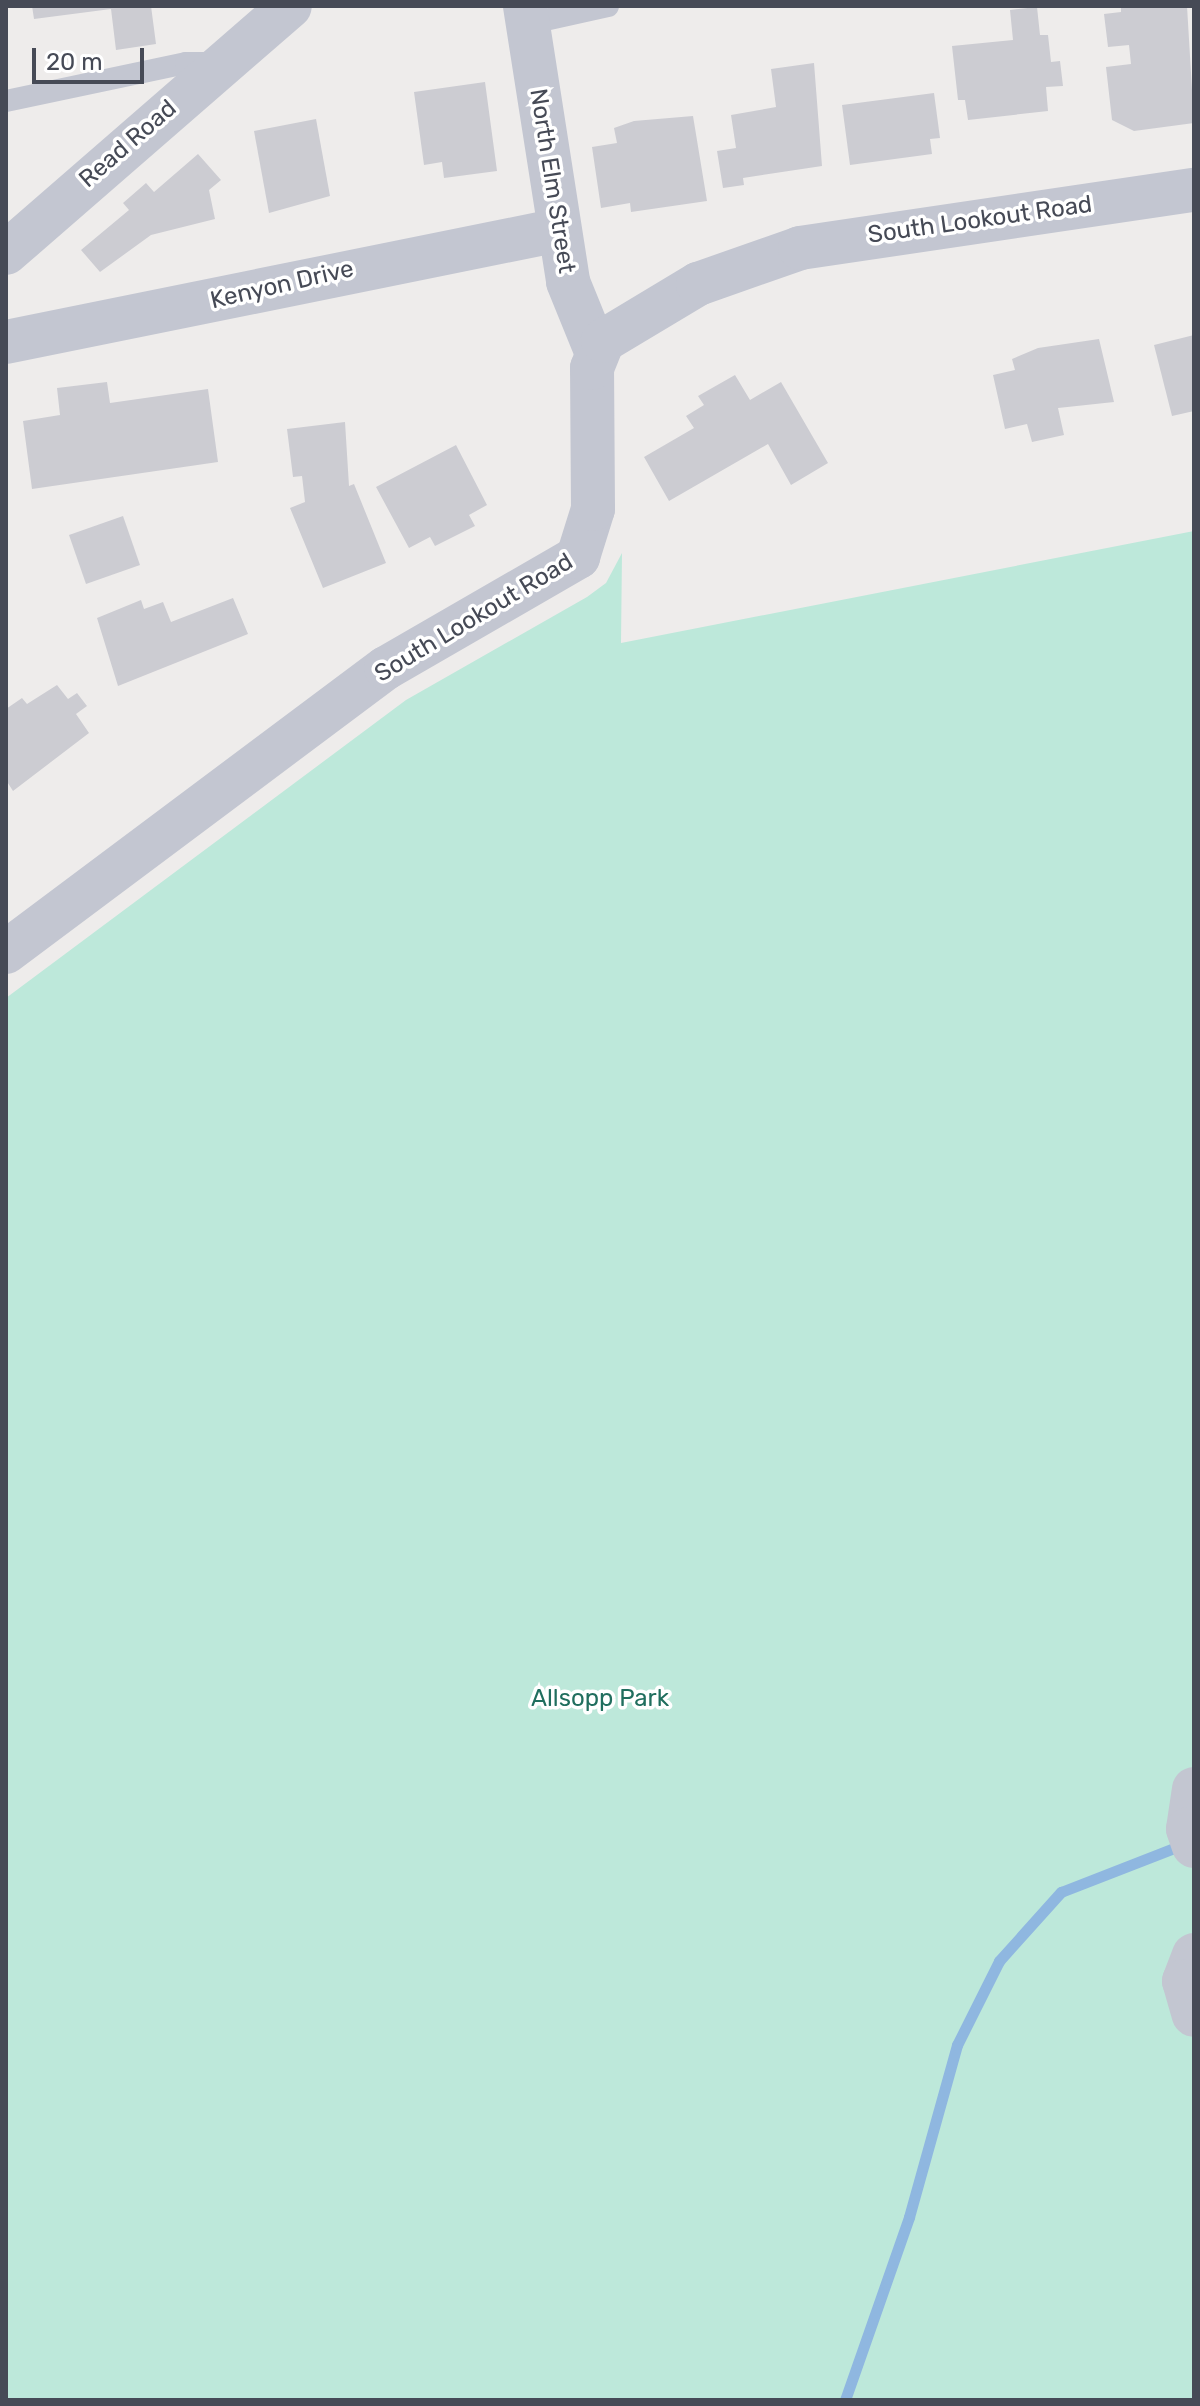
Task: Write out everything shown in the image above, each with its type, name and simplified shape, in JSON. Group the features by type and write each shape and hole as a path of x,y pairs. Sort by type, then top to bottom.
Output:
{"street":[{"name":"Read Road","path":"6,253 290,6"},
{"name":"North Elm Street","path":"526,15 568,282 596,351"},
{"name":"South Lookout Road","path":"6,952 386,668 578,557 593,509 591,386 596,351 698,284 800,248 1194,190"},
{"name":"Kenyon Drive","path":"6,342 559,230"},
{"path":"1194,1955 1184,1981 1194,2015"}],"lane":[{"path":"526,15 608,6"},
{"path":"6,101 186,63 223,63"}],"green space":[{"name":"Allsopp Park","path":"1194,531 1194,2400 6,2400 6,998 406,700 587,597 606,583 622,553 621,643"}],"building":[{"path":"32,6 151,6 156,44 116,50 111,9 34,19"},
{"path":"1121,6 1187,6 1194,123 1134,131 1112,120 1106,67 1131,64 1129,45 1108,47 1104,14 1121,12"},
{"path":"1037,7 1040,35 1048,35 1051,62 1060,61 1063,86 1046,87 1048,111 968,120 965,100 958,100 952,46 1013,40 1010,10"},
{"path":"814,63 822,166 743,178 744,185 723,188 717,151 736,148 731,115 776,107 771,69"},
{"path":"485,82 497,171 444,178 442,162 424,165 414,92"},
{"path":"934,93 940,138 930,139 932,154 850,165 842,105"},
{"path":"693,116 707,201 631,212 630,203 601,208 592,147 617,143 614,128 634,121"},
{"path":"316,119 330,196 269,213 254,131"},
{"path":"198,154 221,180 209,190 215,219 151,235 100,272 81,250 129,210 123,203 146,183 154,192"},
{"path":"1194,335 1194,411 1172,416 1154,345"},
{"path":"1099,339 1114,402 1058,408 1064,435 1032,442 1027,424 1005,429 993,375 1015,370 1012,359 1038,348"},
{"path":"735,375 750,400 781,382 828,463 791,485 768,444 669,501 644,457 694,428 686,416 704,405 698,396"},
{"path":"107,382 110,403 208,389 218,462 32,489 23,421 60,415 57,388"},
{"path":"345,422 349,486 354,484 386,563 323,588 290,508 305,502 302,476 293,477 287,429"},
{"path":"456,445 487,505 469,515 475,526 435,546 430,537 409,548 376,487"},
{"path":"123,516 140,565 86,584 69,535"},
{"path":"233,598 248,634 118,686 97,618 141,600 144,609 163,602 171,622"},
{"path":"57,685 68,699 77,693 87,706 76,714 89,733 13,791 6,780 6,709 22,698 27,704"}],"waterway":[{"path":"845,2400 909,2217 957,2045 999,1961 1061,1892 1184,1844"}]}
